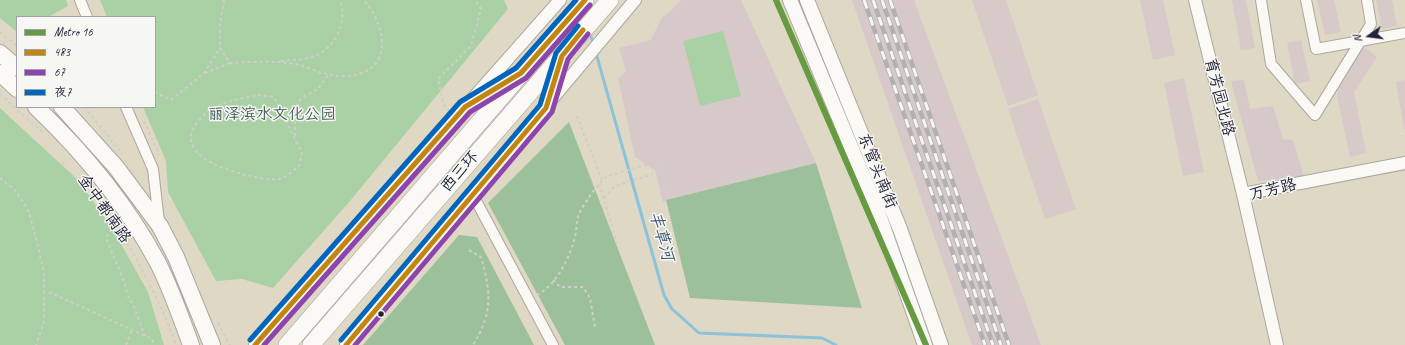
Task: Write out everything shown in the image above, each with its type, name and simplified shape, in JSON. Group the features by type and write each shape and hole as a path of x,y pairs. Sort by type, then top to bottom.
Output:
{"highway":[{"name":"西三环","path":"311,345 610,0"},
{"name":"西三环","path":"287,345 581,4"},
{"path":"546,108 562,56"},
{"path":"459,113 521,73"}],"main road":[{"name":"东管头南街","path":"790,0 878,212 925,345"},
{"name":"东管头南街","path":"807,0 900,229 941,345"},
{"path":"0,53 16,67"},
{"path":"0,73 16,88"},
{"name":"金中都南路","path":"37,108 56,126 100,178 142,235 176,302 191,345"},
{"name":"金中都南路","path":"63,108 116,167 160,226 176,257 212,345"}],"street":[{"path":"80,0 87,16"},
{"path":"346,345 635,0"},
{"name":"育芳园北路","path":"1195,0 1243,194"},
{"path":"1261,0 1271,64 1314,116 1370,24 1367,0"},
{"path":"1306,0 1316,49 1405,33"},
{"path":"255,345 557,2"},
{"path":"126,108 154,169 160,226"},
{"name":"万芳路","path":"1277,345 1243,194 1405,163"},
{"path":"473,195 553,345"}],"path":[{"path":"156,92 171,100 204,73 220,48 220,24 224,0"},
{"path":"276,62 314,56 333,42 342,25 343,14 340,0"},
{"path":"204,73 230,63 276,62 296,64 328,75 353,76 370,70 381,57 382,40 378,23 364,0"},
{"path":"459,113 443,103 438,79 471,46 481,9 475,0"},
{"path":"0,32 16,45"},
{"path":"220,48 230,63"},
{"path":"295,139 274,97 258,95 230,100 210,110 198,121 190,133 191,145 205,160 230,171 262,179 280,179 299,166 302,153 295,139 295,111 301,98 318,89 328,75"},
{"path":"0,94 44,135"},
{"path":"577,116 602,180"},
{"name":"金中都南路","path":"64,154 72,165"},
{"path":"62,164 67,159"},
{"path":"529,300 542,292 564,267 576,235 577,222 581,210 602,180 607,176 648,164 660,166 670,198 761,173"},
{"path":"604,198 615,186 653,174"},
{"path":"0,178 16,190 29,212 44,273 44,322 36,345"},
{"path":"599,184 618,245"},
{"name":"金中都南路","path":"102,201 131,246 150,282 176,345"},
{"path":"112,223 112,228 106,238 145,336"},
{"path":"469,250 481,257 488,282 488,312 473,345"},
{"path":"553,280 560,287 583,287 590,298 595,327"},
{"path":"49,292 152,339 154,345"},
{"path":"126,345 132,330"}],"shaded area":[{"path":"681,0 741,0 816,163 666,200 663,203 655,170 635,157 618,78 626,71 619,48 651,40 662,17"},
{"path":"852,0 914,0 1041,345 972,345"},
{"path":"1244,80 1250,109 1273,106 1283,139 1293,140 1304,176 1258,181 1231,81"}],"green space":[{"path":"0,0 66,0 68,6 50,16 16,16 16,31 0,18"},
{"name":"丽泽滨水文化公园","path":"100,0 504,0 508,9 350,201 273,288 242,279 216,281 168,192 166,161 143,108 156,108 156,16 107,16"},
{"path":"723,31 741,96 700,106 683,41"},
{"path":"0,108 78,180 112,228 148,292 164,345 0,345"},
{"path":"569,122 655,345 565,345 488,203"},
{"path":"816,163 862,308 690,298 666,200"},
{"path":"459,235 477,237 534,345 363,345"}],"building":[{"path":"972,0 1006,0 1038,95 1008,106"},
{"path":"1140,0 1163,0 1175,55 1153,60"},
{"path":"1232,0 1246,0 1255,48 1241,50"},
{"path":"1317,0 1334,0 1341,32 1325,35"},
{"path":"1376,0 1392,0 1397,26 1382,29"},
{"path":"1301,40 1310,81 1295,84 1287,43"},
{"path":"1364,47 1377,57 1354,92 1366,153 1350,157 1337,95 1340,81"},
{"path":"1184,78 1204,172 1183,176 1164,83"},
{"path":"1405,80 1405,129 1404,129 1396,82"},
{"path":"1038,99 1076,209 1045,219 1008,109"}],"waterway":[{"name":"丰草河","path":"590,32 593,44"},
{"name":"丰草河","path":"596,53 664,295 672,309 699,333 822,338 836,345"}],"railway":[{"path":"864,0 985,345"},
{"path":"873,0 993,345"},
{"path":"882,0 1001,345"},
{"path":"890,0 1009,345"}],"metro line":[{"name":"16","path":"776,0 926,345"}],"transit line":[{"name":"夜7","path":"250,340 460,102 516,68 576,0"},
{"name":"483","path":"255,345 465,107 521,73 585,0"},
{"name":"67","path":"264,345 470,112 526,78 590,5"},
{"name":"夜7","path":"341,340 540,105 556,53 578,26"},
{"name":"483","path":"346,345 546,108 562,56 583,30"},
{"name":"67","path":"355,345 552,112 568,59 588,34"}]}
